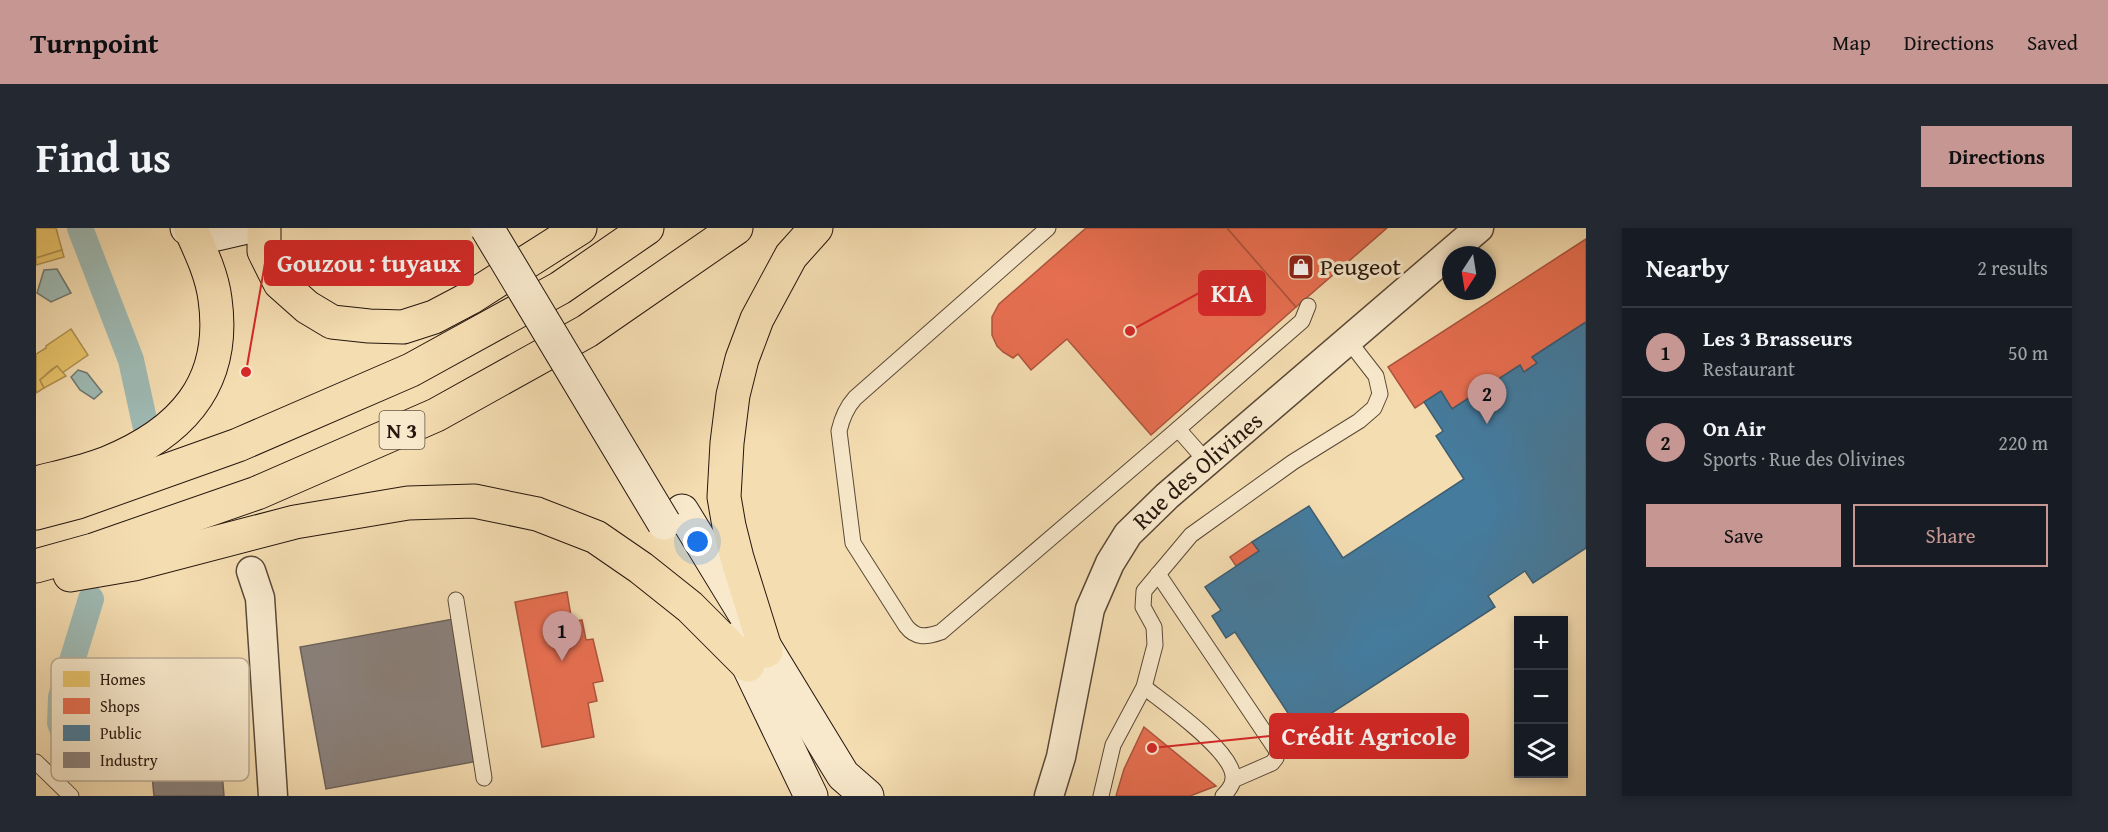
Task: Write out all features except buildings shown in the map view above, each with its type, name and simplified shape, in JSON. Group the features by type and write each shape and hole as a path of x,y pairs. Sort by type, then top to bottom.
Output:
{"highway":[{"path":"264,228 264,251 280,283 307,307 332,322 403,327 434,317 470,298 580,228"},
{"name":"N 3","path":"36,513 78,502 238,445 411,370 560,288 646,228"},
{"name":"N 3","path":"36,566 93,550 257,493 436,415 587,331 736,228"},
{"path":"757,658 724,497 732,404 742,359 757,319 791,256 816,228"},
{"path":"36,483 105,464 143,446 170,428 191,405 205,382 214,352 218,326 206,263 189,229"},
{"path":"36,581 134,564 295,522 408,503 474,501 537,514 596,537 642,568 757,658"}],"street":[{"path":"189,229 217,234 243,228"},
{"path":"487,228 673,517"},
{"path":"512,228 673,517 757,658 843,775 867,796"},
{"name":"Rue des Olivines","path":"1049,796 1061,757 1090,609 1110,563 1128,534 1207,462 1479,228"},
{"path":"250,571 260,598 273,796"},
{"path":"757,658 811,796"}],"lane":[{"path":"1048,228 855,398 841,420 838,431 853,543 911,633 920,636 941,632 1302,321 1308,306"},
{"path":"1101,796 1113,745 1144,687 1155,645 1154,627 1143,607 1144,591 1191,535 1293,462 1359,421 1374,408 1380,394 1376,376 1348,340"},
{"path":"1178,429 1207,462"},
{"path":"1158,574 1277,752 1272,763 1233,780 1223,796"},
{"path":"456,600 484,778"},
{"path":"1144,687 1200,731 1229,765 1233,780"},
{"path":"36,762 51,777"},
{"path":"54,781 68,795"}],"water":[{"path":"57,269 71,293 51,302 37,293 44,270"},
{"path":"78,370 87,373 102,392 94,399 80,390 71,377"}],"waterway":[{"path":"80,228 131,360 145,424"},
{"path":"73,658 91,599"}],"place":[{"name":"Peugeot","path":"1301,267"},
{"name":"KIA","path":"1130,331"},
{"name":"Gouzou : tuyaux","path":"246,372"},
{"name":"On Air","path":"1487,424"},
{"name":"Les 3 Brasseurs","path":"562,661"},
{"name":"Crédit Agricole","path":"1152,748"}]}
